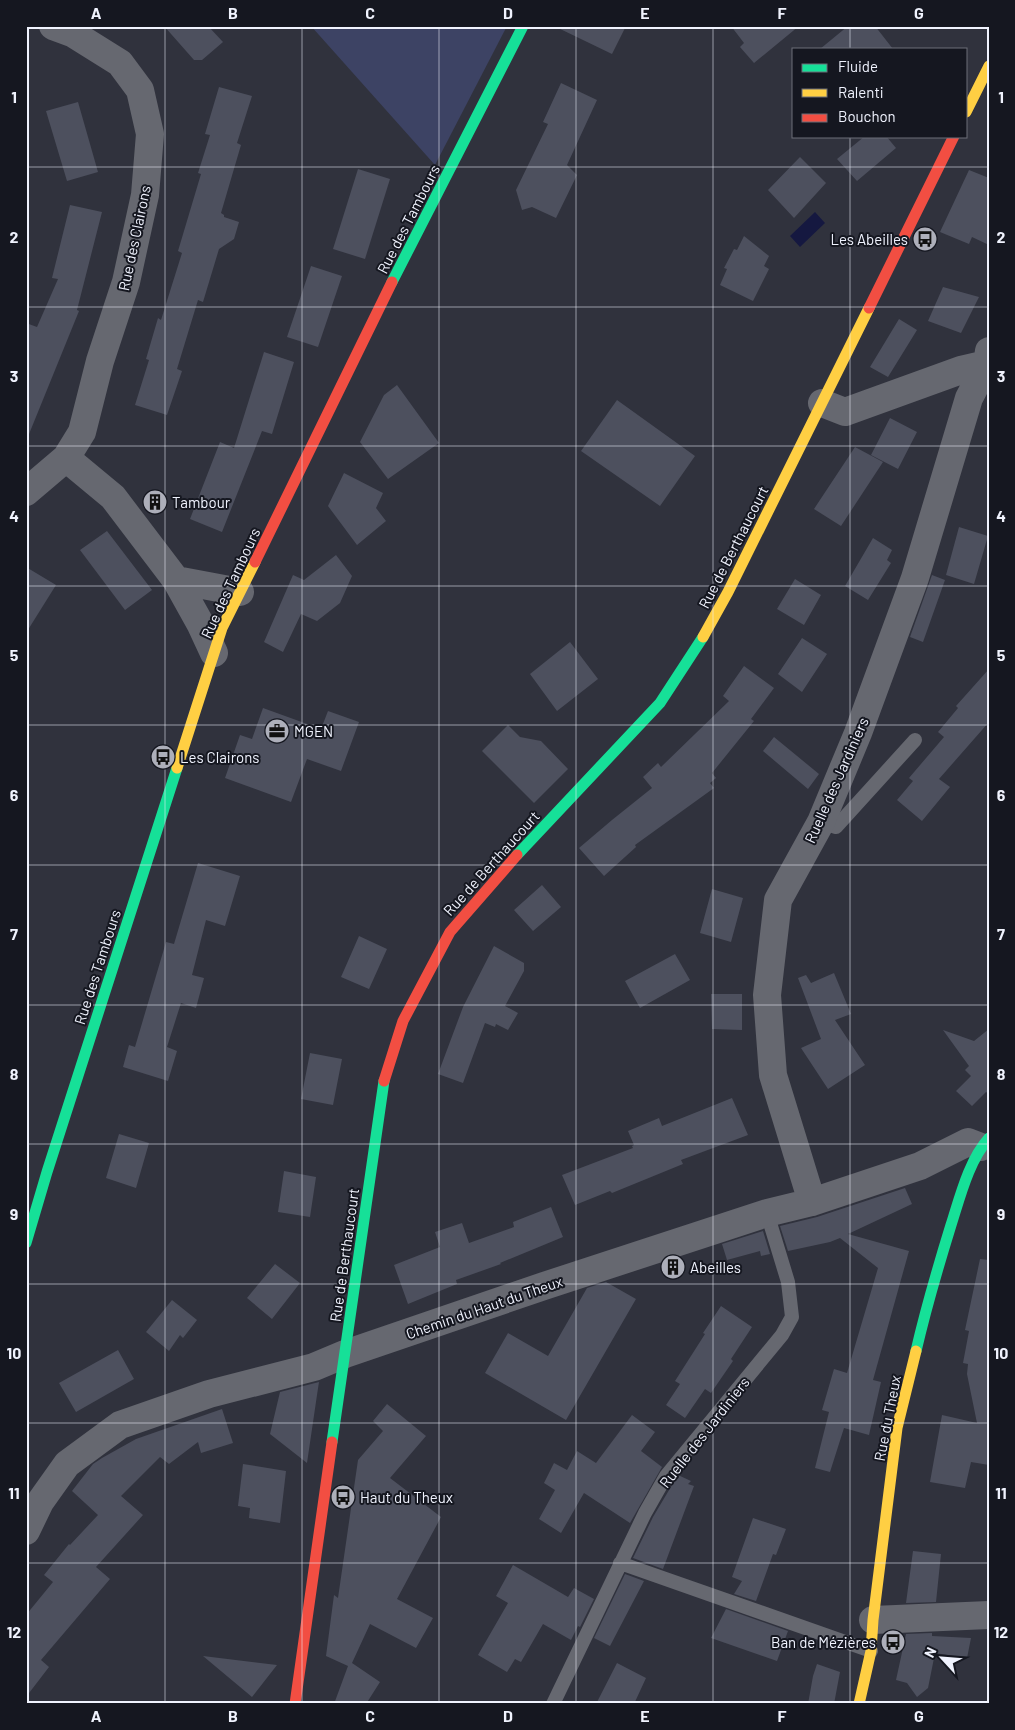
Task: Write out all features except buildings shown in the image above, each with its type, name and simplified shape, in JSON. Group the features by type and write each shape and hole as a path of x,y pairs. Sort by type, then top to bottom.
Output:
{"main road":[{"name":"Rue des Tambours","path":"26,1243 222,628 417,232 523,26"},
{"path":"968,108 989,66"},
{"name":"Rue de Berthaucourt","path":"295,1704 383,1084 403,1021 450,932 515,857 660,703 707,631 953,138"},
{"name":"Rue du Theux","path":"860,1704 871,1651 873,1620 897,1428 931,1289 962,1190 985,1142"}],"street":[{"name":"Rue des Clairons","path":"26,492 66,458 82,432 100,361 126,282 145,195 150,134 140,90 120,63 72,33 52,26"},
{"path":"822,403 845,412 988,361"},
{"name":"Ruelle des Jardiniers","path":"812,1202 773,1075 767,995 778,900 821,822 858,734 915,578 969,398 988,361"},
{"path":"66,458 113,497 176,580 214,653"},
{"path":"176,580 240,592"},
{"name":"Chemin du Haut du Theux","path":"26,1531 40,1502 67,1464 120,1425 209,1394 314,1367 345,1354 544,1286 920,1166 968,1142 985,1142"},
{"path":"873,1620 989,1615"}],"lane":[{"path":"821,822 836,827 915,740"},
{"name":"Ruelle des Jardiniers","path":"553,1704 620,1563 666,1476 782,1335 792,1317 788,1282 767,1214"},
{"path":"620,1563 871,1651"}],"shaded area":[{"path":"311,26 507,26 435,165"},
{"path":"815,212 825,223 800,247 790,236"}],"traffic: fast":[{"path":"392,282 523,26"},
{"path":"517,855 660,703 703,637"},
{"path":"26,1243 177,768"},
{"path":"332,1442 384,1081"},
{"path":"916,1351 932,1288 962,1191 976,1157 989,1138"}],"traffic: slow":[{"path":"968,108 989,66"},
{"path":"703,637 728,592 869,308"},
{"path":"177,768 222,628 255,562"},
{"path":"859,1704 871,1651 873,1620 897,1428 916,1351"}],"traffic: jam":[{"path":"869,308 953,138"},
{"path":"255,562 392,282"},
{"path":"384,1081 403,1021 450,932 517,855"},
{"path":"295,1704 332,1442"}],"place":[{"name":"Les Abeilles","path":"925,239"},
{"name":"Tambour","path":"155,502"},
{"name":"MGEN","path":"277,731"},
{"name":"Les Clairons","path":"163,757"},
{"name":"Abeilles","path":"673,1267"},
{"name":"Haut du Theux","path":"343,1497"},
{"name":"Ban de Mézières","path":"893,1642"}]}
